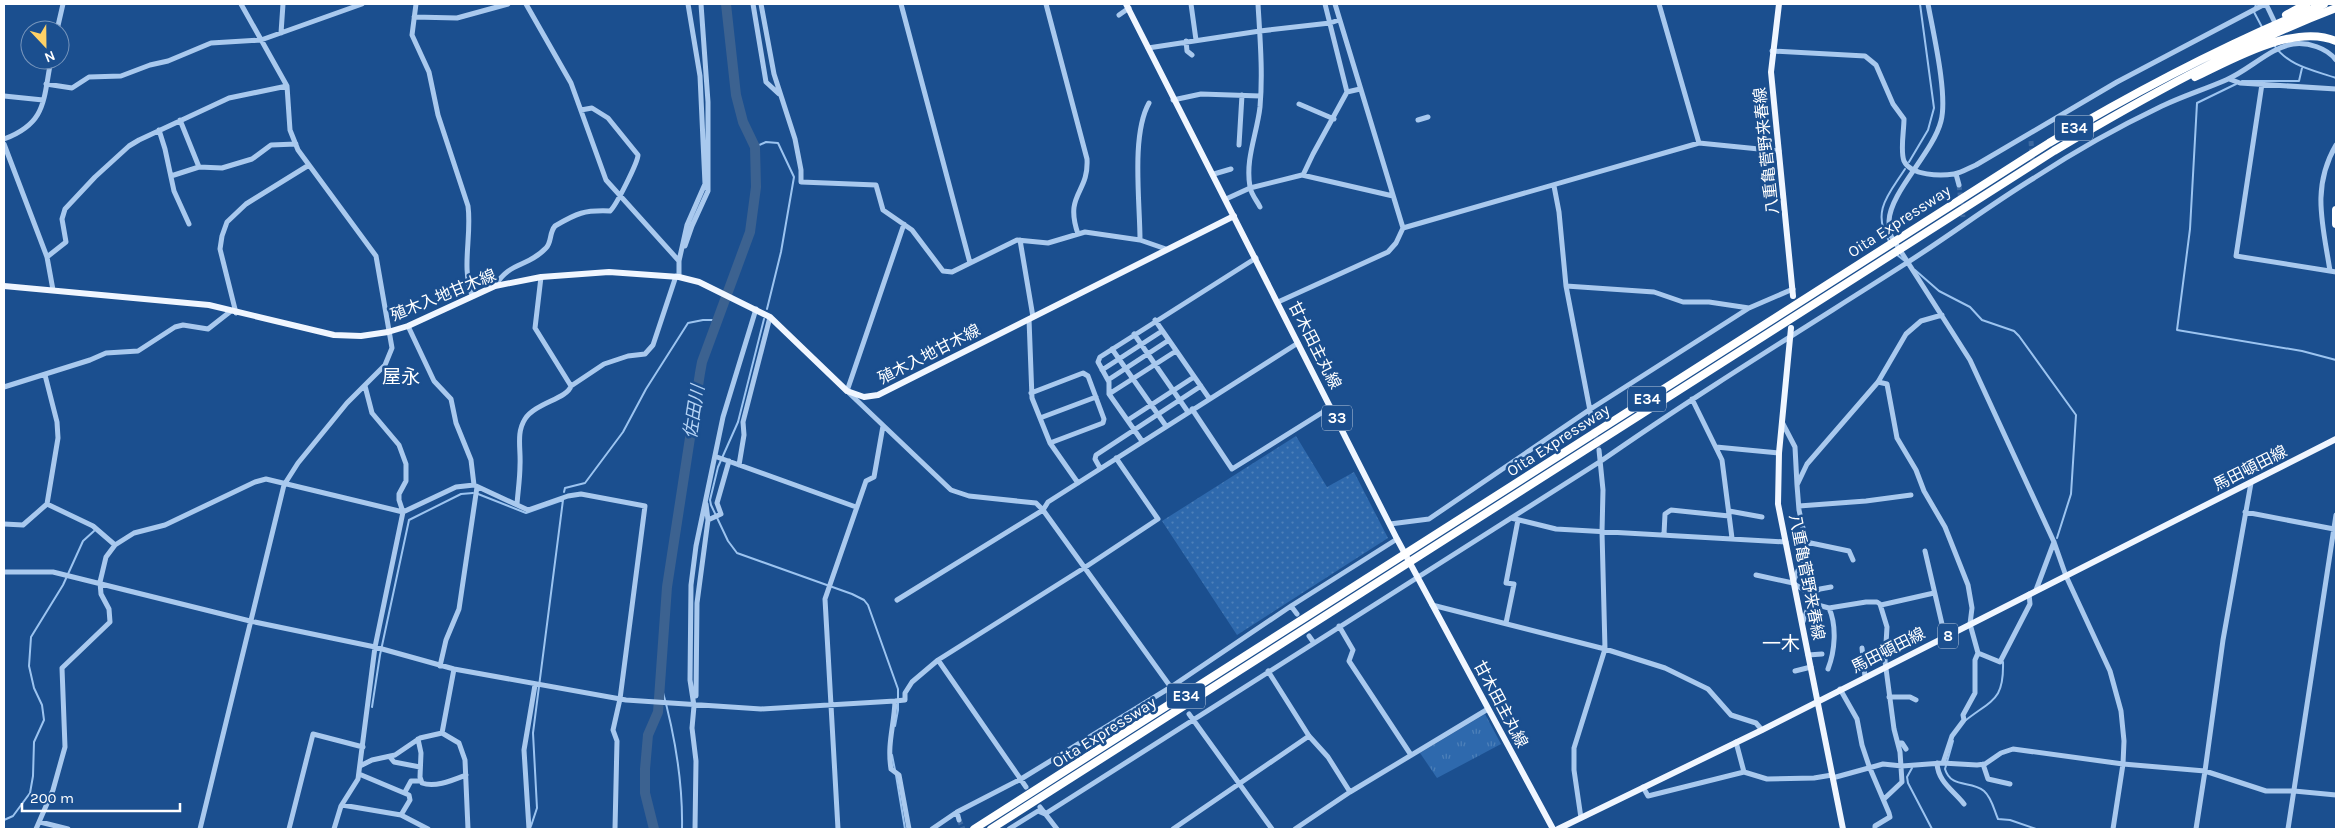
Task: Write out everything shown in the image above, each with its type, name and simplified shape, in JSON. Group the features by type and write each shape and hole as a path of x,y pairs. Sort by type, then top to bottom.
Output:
{"highway":[{"path":"2283,18 2306,4"},
{"name":"Oita Expressway","path":"974,829 1906,233 2094,116 2157,81 2283,18 2324,4"},
{"path":"2254,47 2288,28 2334,9"},
{"path":"2254,47 2292,37 2315,37 2336,41"},
{"name":"Oita Expressway","path":"991,829 1910,241 2099,124 2254,47"},
{"path":"2336,210 2336,224"}],"main road":[{"name":"八重亀菅野来春線","path":"1779,4 1771,72 1793,293"},
{"name":"甘木田主丸線","path":"1127,6 1214,174 1397,539 1553,829"},
{"name":"殖木入地甘木線","path":"4,286 209,305 334,335 361,336 388,332 408,326 429,318 472,295 495,286 541,277 609,272 678,276 699,282 770,316 847,391 864,396 878,395 1234,216"},
{"name":"八重亀菅野来春線","path":"1791,328 1779,453 1778,504 1808,655 1819,700 1843,829"},
{"name":"馬田頓田線","path":"1558,829 1762,730 2336,439"}],"street":[{"path":"59,20 63,4"},
{"path":"200,829 284,485 298,463 347,402 385,365 392,348 376,256 309,166 296,144 290,130 287,86 240,4"},
{"path":"281,33 283,4"},
{"path":"46,84 72,88 89,77 121,76 150,65 168,61 211,43 262,40 362,4"},
{"path":"416,4 412,35 429,72 438,115 468,206 470,222 466,272 467,282 472,295"},
{"path":"414,17 448,19 508,4"},
{"path":"526,4 567,73 602,173 620,198 679,261"},
{"path":"681,255 687,225 705,184 700,76 688,4"},
{"path":"517,504 521,457 520,432 524,421 531,412 565,394 572,386 604,364 648,352 653,345 678,276 681,255 708,190 708,102 701,4"},
{"path":"753,4 766,82 781,96"},
{"path":"761,4 769,52 795,139 801,182 874,184 883,210 912,230 944,271 952,272 1020,240 1048,243 1085,232 1140,240 1166,249"},
{"path":"901,4 970,263"},
{"path":"1046,4 1087,159 1086,179 1077,194 1072,208 1072,218 1078,234"},
{"path":"1191,4 1196,40"},
{"path":"1258,4 1260,96 1257,126 1250,150 1250,188 1260,207"},
{"path":"1303,175 1312,154 1334,119 1347,92 1325,4"},
{"path":"1659,4 1699,143"},
{"path":"1928,4 1943,101 1942,120 1935,139 1892,207 1889,221 1891,236 1970,360 2054,542 2066,576 2110,671 2116,690 2123,728 2123,764 2114,829"},
{"path":"1772,51 1865,56 1873,61 1895,108 1904,119 1903,156 1908,166 1914,170 1937,175 1956,174 1976,165 2117,82 2266,4 2285,46"},
{"path":"1119,16 1127,6"},
{"path":"1278,302 1388,252 1396,243 1403,228 1335,7 1327,12"},
{"path":"1148,48 1186,41 1330,23 1339,20"},
{"path":"1186,41 1187,52 1192,55"},
{"path":"1045,814 1601,461 1692,399 1907,263 2034,177 2159,108 2235,81 2266,54 2285,46 2294,44 2312,45 2332,54 2336,60"},
{"path":"1336,50 1347,47"},
{"path":"4,139 24,130 34,122 40,112 49,70"},
{"path":"2235,81 2336,89"},
{"path":"2262,84 2236,256 2336,272"},
{"path":"47,258 66,242 62,218 65,209 129,146 229,98 287,86"},
{"path":"1347,92 1360,89"},
{"path":"1174,100 1201,94 1260,96"},
{"path":"1239,145 1242,95"},
{"path":"4,96 42,100"},
{"path":"1140,240 1139,134 1144,113 1149,103"},
{"path":"1299,104 1334,119"},
{"path":"495,286 501,275 510,268 526,263 546,248 555,226 573,215 594,210 610,211 620,198 630,172 638,160 638,155 608,118 592,108 581,110"},
{"path":"1418,120 1428,117"},
{"path":"180,120 199,167"},
{"path":"159,130 174,191 189,224"},
{"path":"2028,134 2031,141"},
{"path":"1403,228 1699,143 1780,151"},
{"path":"4,144 47,258 53,290"},
{"path":"171,176 199,167 222,168 252,159 267,146 296,144"},
{"path":"2330,271 2320,204 2324,173 2336,145"},
{"path":"4,387 90,360 100,355 138,351 175,327 183,325 208,329 233,312 220,249 227,222 246,204 309,166"},
{"path":"1214,174 1231,169"},
{"path":"2034,170 2034,177"},
{"path":"1956,174 1959,186"},
{"path":"1226,200 1250,188 1303,175 1392,196"},
{"path":"1554,186 1559,212 1566,286 1592,421"},
{"path":"1963,217 1964,224"},
{"path":"904,224 847,391 940,481 957,493 1036,503 1043,510 1174,693"},
{"path":"1020,240 1031,318 1031,393 1050,443 1078,483"},
{"path":"1142,441 1109,394 1108,380 1098,359 1155,320 1256,258"},
{"path":"541,277 535,328 572,386"},
{"path":"1566,286 1654,292 1683,302 1709,302 1749,308"},
{"path":"1390,524 1429,519 1589,410 1749,308 1793,293"},
{"path":"708,520 720,514 717,503 723,459 724,417 754,307"},
{"path":"1797,485 1807,464 1878,382 1906,334 1921,321 1942,315"},
{"path":"739,465 744,435 743,422 770,316"},
{"path":"1155,320 1209,398"},
{"path":"408,326 434,381 451,399 456,423 471,460 475,486 460,609 446,640 440,666"},
{"path":"1102,370 1162,331"},
{"path":"1134,334 1180,400 1232,469 1331,407"},
{"path":"1108,380 1169,340"},
{"path":"897,600 1043,510 1048,502 1298,343"},
{"path":"1112,349 1166,426"},
{"path":"1109,394 1176,351"},
{"path":"1031,393 1083,374 1088,376 1104,418 1103,423 1050,443"},
{"path":"4,524 23,525 47,504 59,430 45,375"},
{"path":"1128,420 1194,377"},
{"path":"1878,382 1887,384 1897,438 1916,470 1924,490 1945,527 1968,585 1972,608 1970,624 1978,654 1975,660 1975,693 1963,715 1964,720 1952,736 1945,763"},
{"path":"334,829 342,805 355,786 359,774 375,647 403,512 399,494 406,481 406,464 399,445 372,413 365,386"},
{"path":"1100,468 1095,459 1096,455 1201,386"},
{"path":"1040,418 1096,397"},
{"path":"1692,399 1722,460 1732,538"},
{"path":"1782,422 1795,447 1799,506 1806,542 1804,557 1793,583"},
{"path":"838,829 825,599 866,481 874,477 883,426"},
{"path":"1716,447 1779,453"},
{"path":"1582,818 1574,770 1574,748 1605,649 1602,532 1603,490 1599,450"},
{"path":"4,572 59,573 250,621 375,647 440,666 535,685 623,699 695,706 761,709 898,701 905,700 905,693 912,682 938,660 1084,568 1158,518 1116,458"},
{"path":"723,459 856,507"},
{"path":"695,706 690,680 691,585 696,546 706,502 723,459"},
{"path":"36,829 53,790 65,747 62,668 110,622 110,609 101,594 100,582 106,557 115,545 134,533 165,525 261,479 403,512 456,487 475,486 528,510 568,496 581,494 644,506 623,699 613,730 617,741 615,829"},
{"path":"2196,829 2223,640 2245,512 2252,483"},
{"path":"1799,506 1866,501 1911,495"},
{"path":"695,829 696,761 692,728 695,706 697,602 708,520 706,502"},
{"path":"47,504 93,526 115,545"},
{"path":"1664,534 1665,514 1671,510 1762,517"},
{"path":"2245,512 2334,529"},
{"path":"2288,829 2336,515"},
{"path":"1511,518 1556,529 1786,542"},
{"path":"1506,624 1514,584 1506,583 1518,520"},
{"path":"932,829 956,812 1021,779 1171,687 1397,539"},
{"path":"1806,542 1850,552 1853,560"},
{"path":"2036,590 2054,542"},
{"path":"1925,551 1944,637"},
{"path":"1756,576 1793,583 1810,594"},
{"path":"1810,594 1820,589 1831,588"},
{"path":"1881,605 1934,593"},
{"path":"1802,624 1810,603 1810,594"},
{"path":"1978,654 2000,662 2030,604 2029,594"},
{"path":"1810,603 1829,608 1866,602 1877,602 1881,605 1887,626 1886,667 1889,697 1902,766 1902,782 1884,799"},
{"path":"1432,605 1605,649 1665,668 1708,690 1731,715 1756,723 1762,730"},
{"path":"1292,606 1297,614"},
{"path":"1828,669 1834,646 1832,619 1829,608"},
{"path":"1339,626 1352,649 1349,662 1411,755"},
{"path":"1309,636 1314,643"},
{"path":"691,647 696,660"},
{"path":"1862,648 1865,677"},
{"path":"1808,655 1822,654"},
{"path":"938,660 1026,787"},
{"path":"1795,671 1811,667"},
{"path":"442,733 454,669"},
{"path":"1268,671 1309,736 1328,757 1350,792"},
{"path":"529,829 524,750 535,685"},
{"path":"1840,689 1857,720 1869,766 1890,817 1875,826 1875,829"},
{"path":"1889,697 1910,697 1916,700"},
{"path":"898,701 888,749 891,769 895,772 909,829"},
{"path":"1295,829 1350,792 1488,708"},
{"path":"1189,714 1272,829"},
{"path":"360,766 372,760 390,757 418,739 442,733 459,744 465,760 468,829"},
{"path":"289,829 313,734 363,747"},
{"path":"1173,829 1309,736"},
{"path":"418,739 421,752 420,781"},
{"path":"1736,742 1744,772"},
{"path":"1898,743 1902,744 1906,749"},
{"path":"1643,787 1648,796 1744,772 1767,779 1834,776 1869,766 1893,763 1902,766 1936,763 1983,764 2013,749 2123,764 2205,771 2266,791 2294,791 2336,795"},
{"path":"390,757 394,762 420,767"},
{"path":"1936,763 1937,771 1942,779 1964,804"},
{"path":"1983,764 1988,780 2010,784"},
{"path":"359,774 404,792 410,800 400,815"},
{"path":"404,792 411,781 420,781 429,785 451,781 466,775"},
{"path":"342,805 400,815 428,829"},
{"path":"1040,807 1056,829"},
{"path":"1009,829 1038,811 1045,814"},
{"path":"956,812 960,820"},
{"path":"40,822 68,829"}],"green space":[{"path":"1296,436 1327,487 1354,472 1388,538 1237,635 1162,521"},
{"path":"1485,714 1501,744 1437,778 1420,753"}],"waterway":[{"name":"佐田川","path":"654,829 645,793 648,735 658,712 667,587 700,373 702,362 750,232 756,187 755,147 743,122 736,95 726,4"},
{"path":"1909,162 1928,130 1934,108 1920,4"},
{"path":"2256,4 2254,12 2263,29"},
{"path":"2274,45 2286,58 2294,63 2336,78"},
{"path":"2242,81 2299,81 2302,68"},
{"path":"2236,84 2197,103 2190,229 2177,330 2302,351 2336,360"},
{"path":"755,147 766,142 778,143 794,177 781,252 767,309"},
{"path":"1889,241 1884,230 1882,212 1888,195 1905,169"},
{"path":"1896,254 1906,262"},
{"path":"1915,270 1939,291 1970,307 1982,320 2014,331 2076,415 2071,494 2057,538"},
{"path":"764,319 738,422 718,467 710,500 711,505 728,541 737,553 864,600 868,605 898,689 898,710 895,726"},
{"path":"564,492 565,488 585,483 623,432 646,389 688,323 717,320"},
{"path":"372,707 380,655 409,520 461,494 473,493"},
{"path":"478,494 526,513 563,500 533,733 537,808 531,826"},
{"path":"4,820 13,816 30,793 33,776 34,742 44,720 42,705 34,688 29,666 31,637 63,585 83,541 94,531"},
{"path":"1966,720 1990,702 1999,692 2003,675 2003,662"},
{"path":"661,685 677,756 681,792 682,829"},
{"path":"1953,741 1945,769 1948,775 1957,782 1984,791 1991,801 1998,819 2010,820 2036,829"},
{"path":"892,755 895,770"},
{"path":"1912,768 1907,777 1908,783 1932,829"},
{"path":"896,775 905,829"}],"tunnel":[{"path":"2031,141 2033,170"},
{"path":"1959,185 1963,217"},
{"path":"1592,421 1599,450"},
{"path":"959,820 963,829"}],"district":[{"name":"屋永","path":"401,377"},
{"name":"一木","path":"1781,644"}]}
